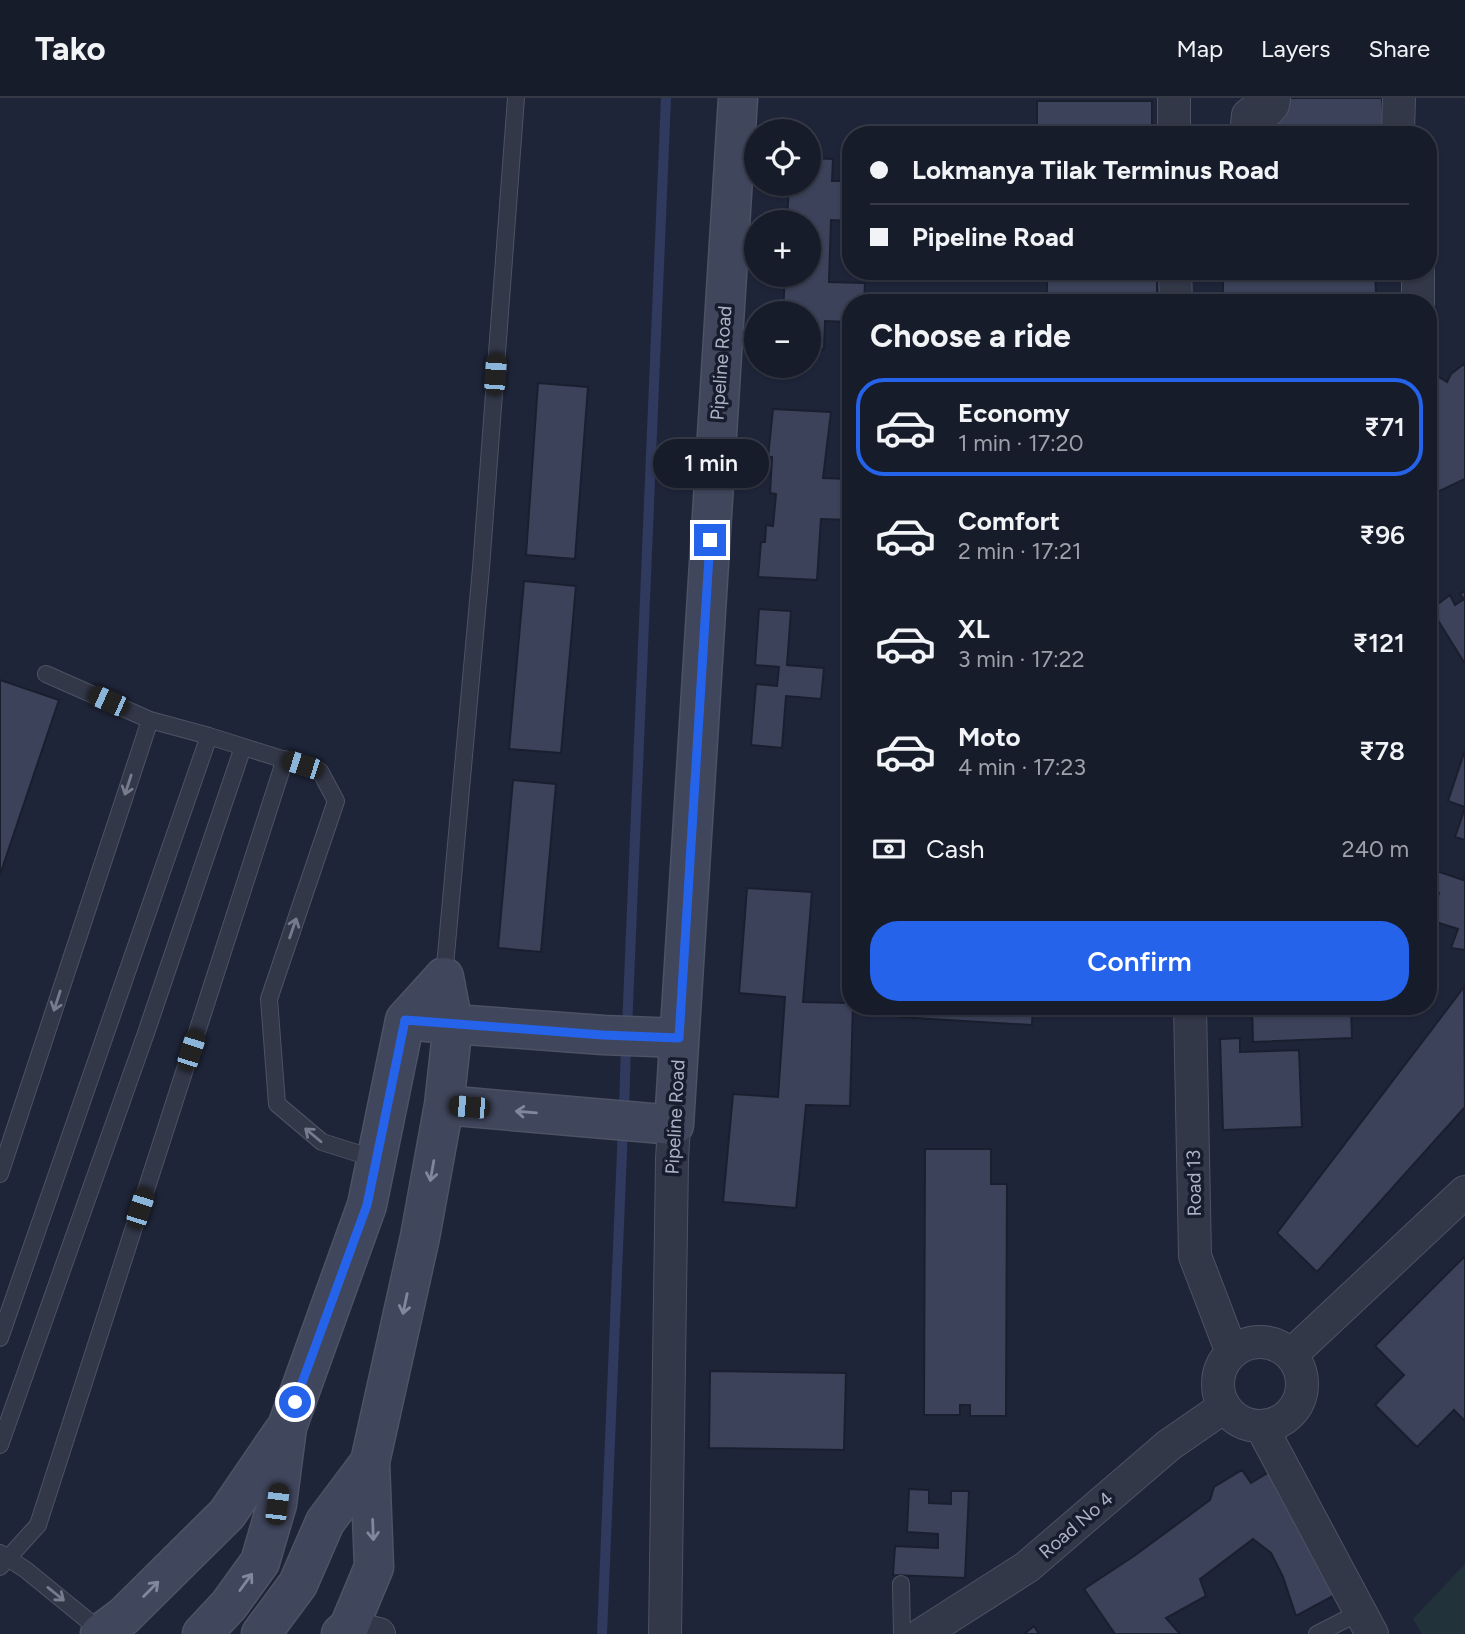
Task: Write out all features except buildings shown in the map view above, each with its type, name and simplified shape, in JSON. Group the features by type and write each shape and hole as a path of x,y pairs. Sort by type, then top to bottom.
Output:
{"street":[{"name":"Pipeline Road","path":"665,1634 671,1187 738,98"},
{"path":"1174,98 1174,126"},
{"path":"1247,126 1248,115 1269,110 1274,98"},
{"path":"1398,126 1399,98"},
{"path":"202,1634 229,1605 261,1562 277,1504 286,1427 367,1205 405,1020 444,977"},
{"path":"357,1631 374,1567 370,1462 420,1237 444,1105 453,1024 444,977"},
{"name":"Road 13","path":"1190,1015 1195,1256 1232,1353"},
{"path":"405,1020 679,1038"},
{"path":"444,1105 674,1125"},
{"path":"1291,1355 1465,1192"},
{"path":"1255,1342 1280,1347 1291,1355 1302,1379 1297,1404 1287,1416 1275,1423 1261,1426 1247,1424 1224,1407 1218,1378 1232,1353 1255,1342"},
{"name":"Road No 4","path":"922,1634 1027,1567 1169,1445 1224,1407"},
{"path":"1261,1426 1366,1623"},
{"path":"101,1633 124,1616 227,1514 286,1427"},
{"path":"261,1634 298,1584 325,1522 370,1462"}],"lane":[{"path":"444,977 481,568 516,98"},
{"path":"46,674 149,720 320,771 336,801 270,999 277,1104 322,1142 376,1159"},
{"path":"0,1174 149,720"},
{"path":"0,1338 209,736"},
{"path":"0,1445 146,1033 243,747"},
{"path":"101,1633 26,1570 3,1560 38,1525 285,759"},
{"path":"901,1584 902,1634"},
{"path":"1317,1634 1366,1623"}],"shaded area":[{"path":"1465,1564 1465,1634 1422,1634 1413,1619"}],"waterway":[{"path":"627,1028 666,98"},
{"path":"624,1112 626,1043"},
{"path":"602,1634 623,1127"}],"route":[{"path":"295,1402 367,1205 405,1020 679,1038 710,540"}]}
